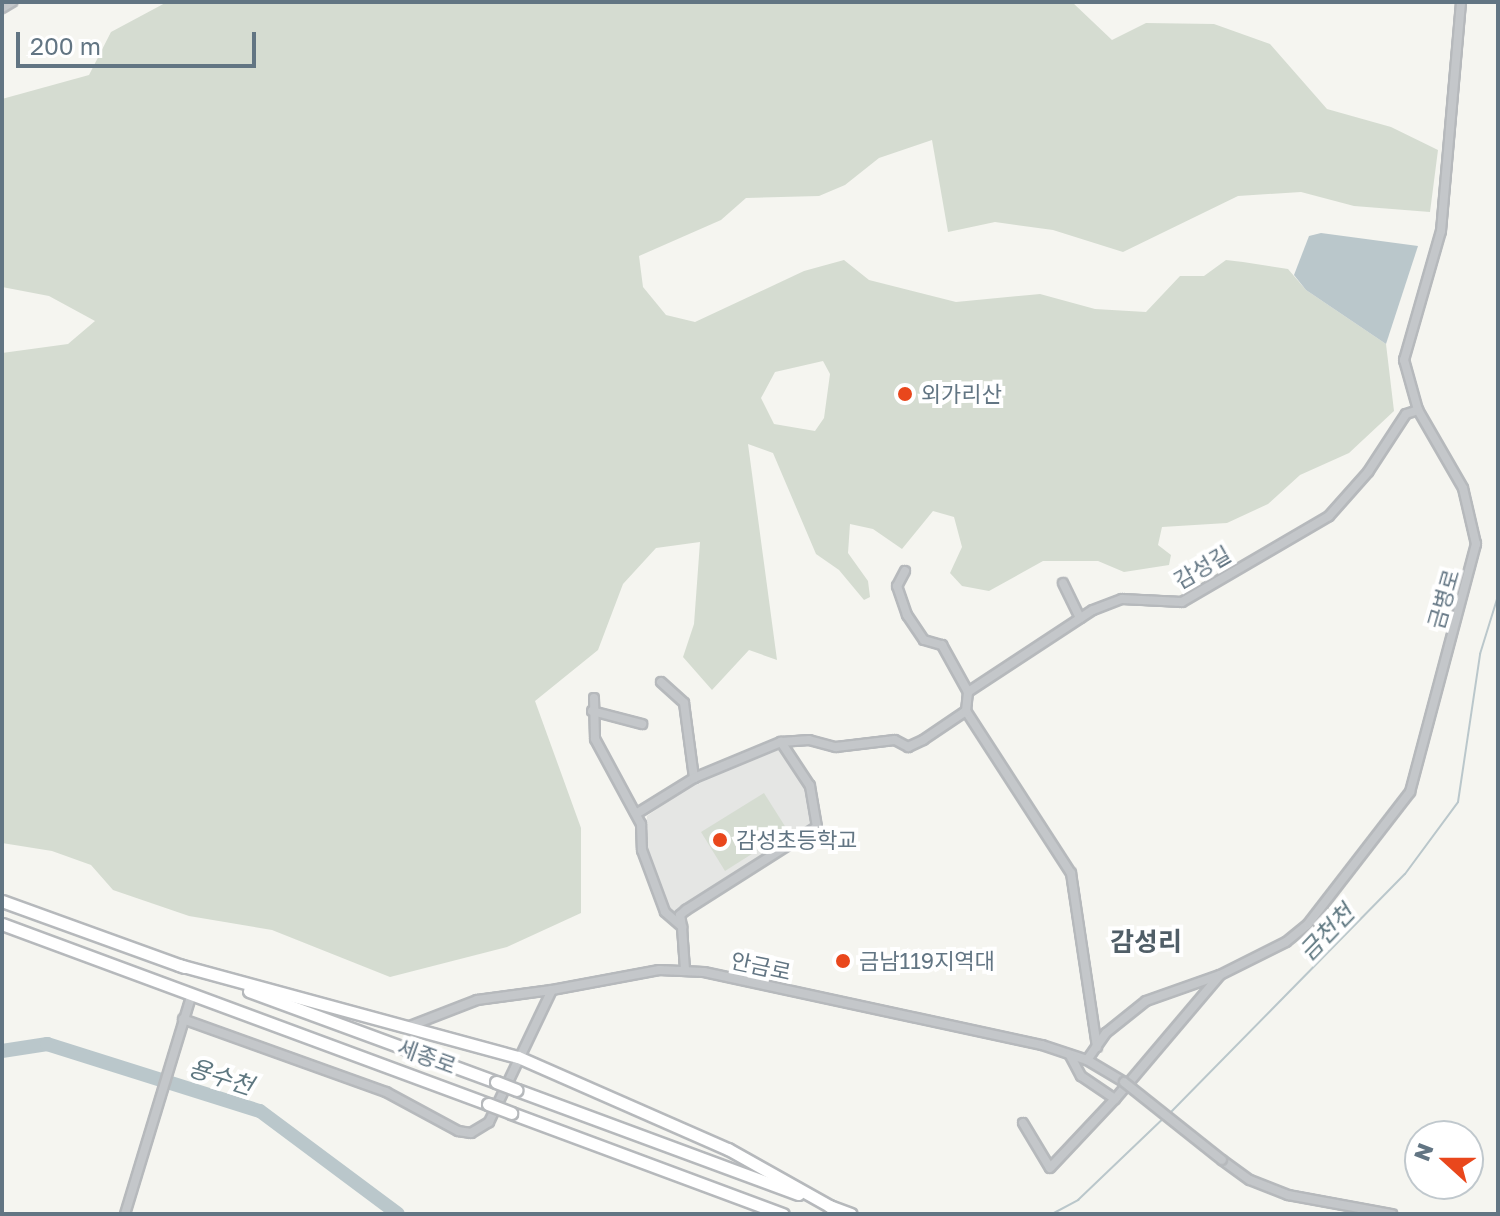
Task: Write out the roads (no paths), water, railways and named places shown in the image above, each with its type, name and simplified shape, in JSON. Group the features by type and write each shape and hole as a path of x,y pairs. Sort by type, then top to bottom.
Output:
{"highway":[{"name":"세종로","path":"2,901 851,1214"},
{"name":"세종로","path":"2,924 783,1214"},
{"path":"179,965 518,1057 728,1149 833,1208"}],"street":[{"path":"2,8 12,2"},
{"name":"금병로","path":"1087,1060 1146,1001 1220,975 1286,942 1308,924 1410,792 1476,544 1463,488 1418,410 1404,360 1441,231 1461,2"},
{"name":"감성길","path":"968,692 1080,618 1122,599 1182,602 1214,579 1329,516 1368,472 1406,414 1418,410"},
{"path":"905,571 897,586 907,615 924,640 942,645 968,692 966,711 1029,813 1071,873 1097,1047"},
{"path":"1063,583 1080,618"},
{"path":"661,682 684,703 694,778"},
{"path":"594,698 595,739 636,814 657,894 665,912 682,927"},
{"path":"592,711 642,724"},
{"path":"636,814 694,778 781,742 809,740 836,747 895,740 908,747 966,711"},
{"path":"685,970 680,915 817,827 810,786 781,742"},
{"name":"안금로","path":"410,1026 477,1000 685,970 1087,1060 1124,1082 1250,1180 1288,1195 1392,1214"},
{"path":"1023,1123 1050,1168 1115,1099 1220,975"},
{"path":"183,1019 386,1092 458,1131 471,1133 489,1122 552,990"},
{"path":"125,1214 192,994"},
{"path":"1070,1055 1081,1076 1115,1099"}],"waterway":[{"name":"금천천","path":"1170,1113 1405,874 1458,802 1480,654 1498,596"},
{"name":"용수천","path":"2,1051 47,1044 260,1111 398,1214"},
{"name":"금천천","path":"1052,1214 1078,1200 1165,1117"}],"place":[{"name":"외가리산","path":"905,394"},
{"name":"감성초등학교","path":"720,840"},
{"name":"금남119지역대","path":"843,961"}],"district":[{"name":"감성리","path":"1146,942"}]}
